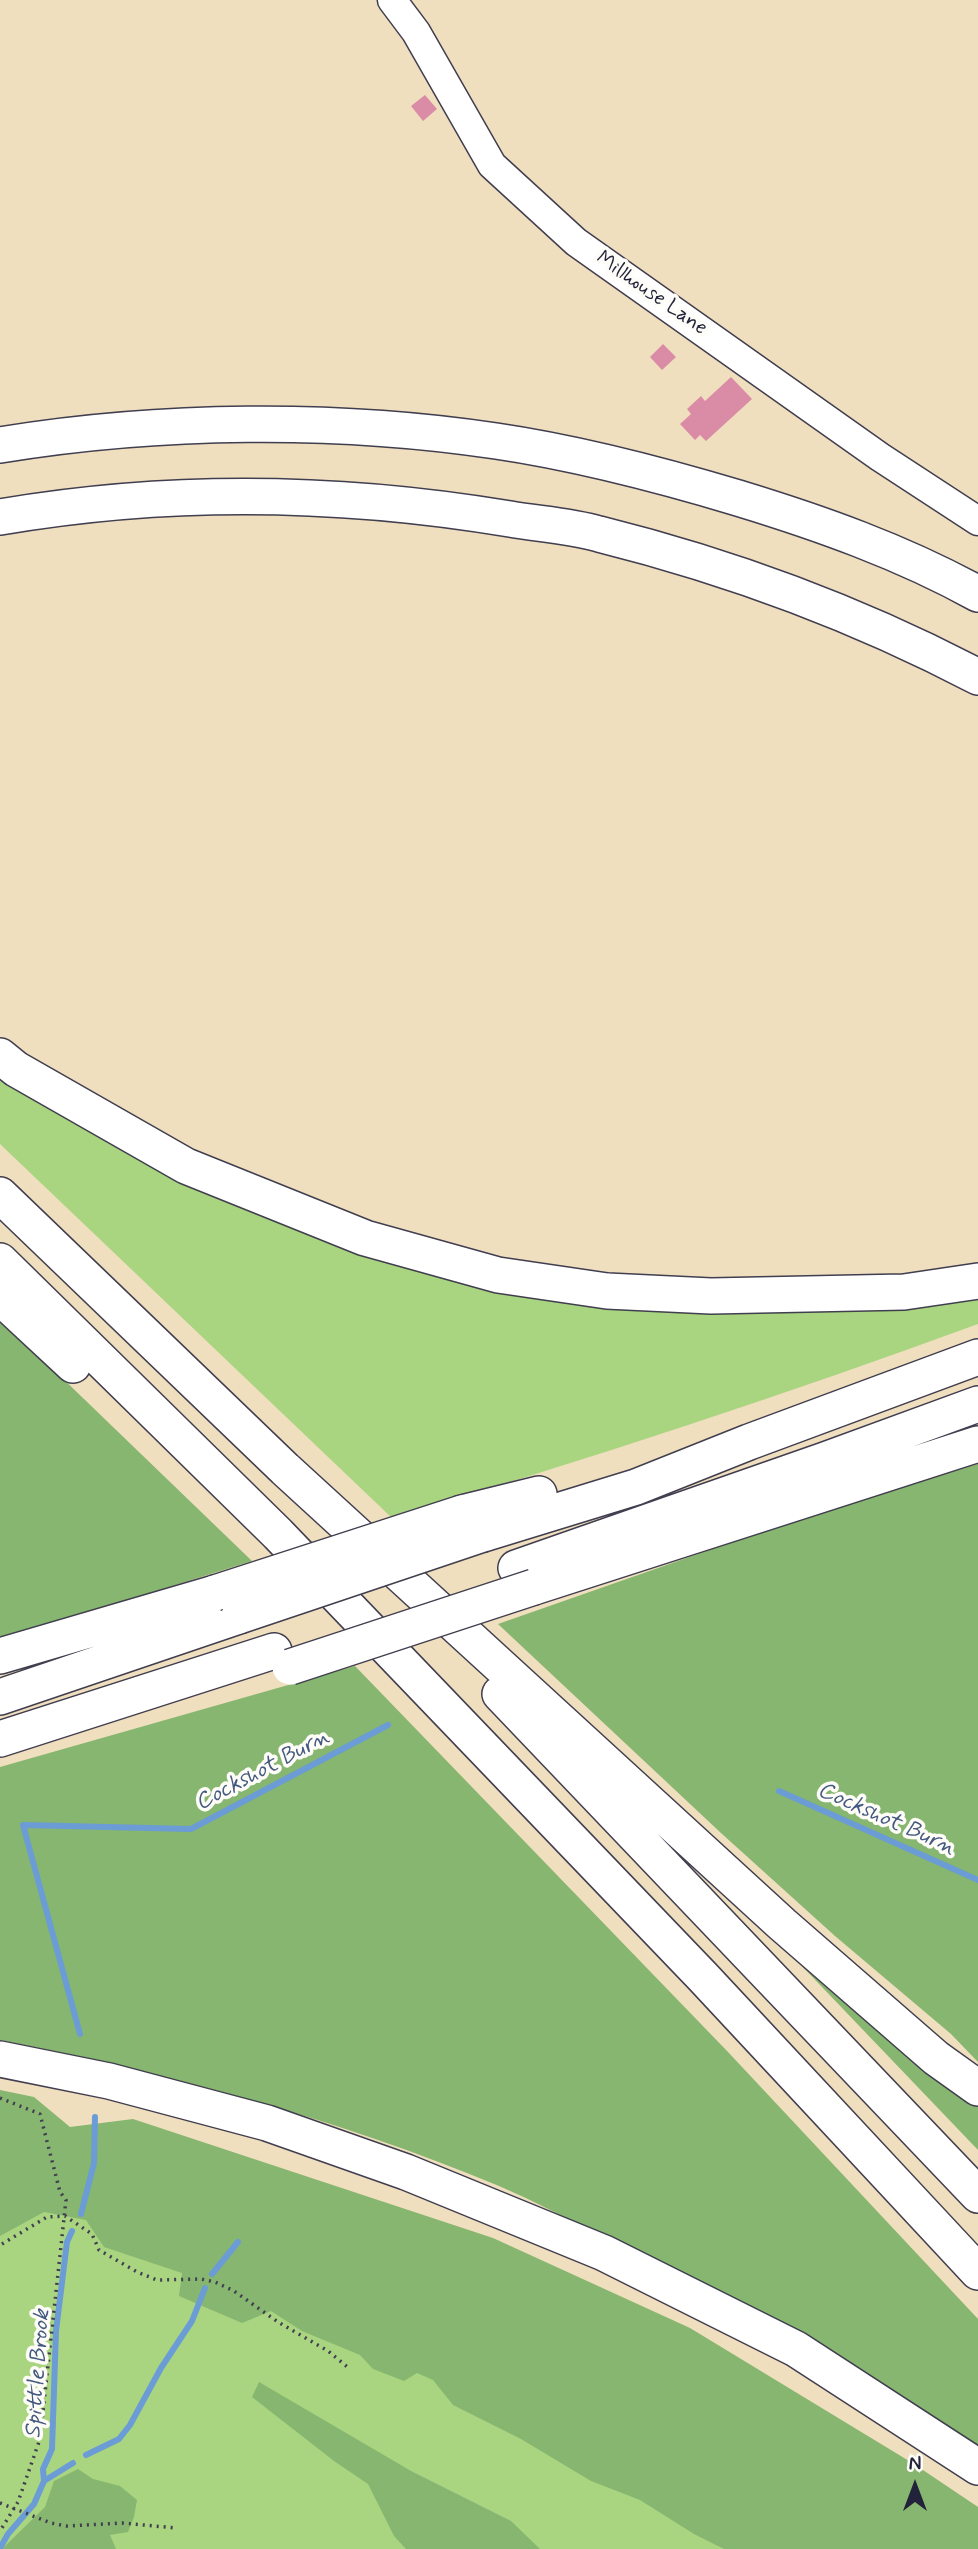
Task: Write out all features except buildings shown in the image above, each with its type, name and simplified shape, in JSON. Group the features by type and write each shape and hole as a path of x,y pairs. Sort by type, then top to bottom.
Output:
{"highway":[{"path":"0,445 136,429 264,424 419,432 496,441 670,478 793,515 877,546 978,594"},
{"path":"0,517 57,507 201,496 321,497 433,506 596,533 704,563 805,597 933,653 978,677"},
{"path":"0,1056 16,1069 186,1167 365,1238 498,1275 607,1291 710,1297 904,1292 978,1281"},
{"path":"0,1195 285,1469 782,1924 936,2058 978,2088"},
{"path":"0,1261 278,1534 713,1987 978,2272"},
{"path":"0,1297 100,1391 278,1534"},
{"path":"0,1697 227,1605 472,1524 749,1442 978,1357"},
{"path":"525,1578 825,1460 978,1404"},
{"path":"0,1739 282,1659 525,1578 978,1444"},
{"path":"285,1469 978,2195"},
{"path":"0,1656 227,1605"},
{"path":"0,2059 109,2081 267,2123 406,2172 604,2253 796,2349 978,2467"}],"street":[{"name":"Millhouse Lane","path":"392,0 416,32 492,165 576,242 880,457 978,521"}],"path":[{"path":"0,2098 40,2114 60,2192 66,2200 40,2439 16,2509 0,2531"},
{"path":"2,2244 47,2217 65,2216 92,2235 99,2250 136,2272 157,2280 201,2279 215,2282 234,2291 278,2322 328,2351 350,2369"},
{"path":"0,2503 66,2526 122,2524 176,2528"}],"green space":[{"path":"0,1069 453,1272 978,1294 978,1324 686,1426 392,1518 0,1144"},
{"path":"0,1318 252,1561 0,1640"},
{"path":"978,1464 978,2062 951,2034 835,1936 721,1833 498,1624 781,1525"},
{"path":"355,1666 728,2052 978,2319 978,2450 605,2238 499,2186 315,2119 190,2083 0,2040 0,1767"},
{"path":"755,1917 978,2107 978,2150"},
{"path":"0,2090 34,2097 70,2127 133,2119 493,2238 690,2328 914,2464 978,2507 978,2549 724,2549 694,2534 640,2500 591,2481 521,2439 453,2405 433,2380 417,2373 404,2381 373,2369 360,2355 302,2331 271,2311 242,2323 179,2296 182,2273 104,2247 86,2220 44,2212 0,2236"},
{"path":"0,2180 905,2549 0,2549"},
{"path":"259,2382 411,2471 511,2521 540,2549 406,2549 394,2536 368,2484 252,2397"},
{"path":"78,2469 93,2479 120,2486 137,2500 128,2532 110,2535 116,2549 2,2549 45,2507 54,2481"}],"waterway":[{"name":"Cockshot Burn","path":"80,2034 23,1825 191,1829 388,1725"},
{"name":"Cockshot Burn","path":"779,1791 978,1880"},
{"name":"Spittle Brook","path":"81,2214 94,2163 95,2117"},
{"name":"Spittle Brook","path":"0,2548 8,2534 34,2504 44,2481 43,2469 52,2449 56,2331 67,2242 72,2231"},
{"path":"212,2274 238,2242"},
{"path":"86,2455 119,2439 130,2425 161,2368 192,2321 205,2288"},
{"path":"44,2481 73,2463"}]}
